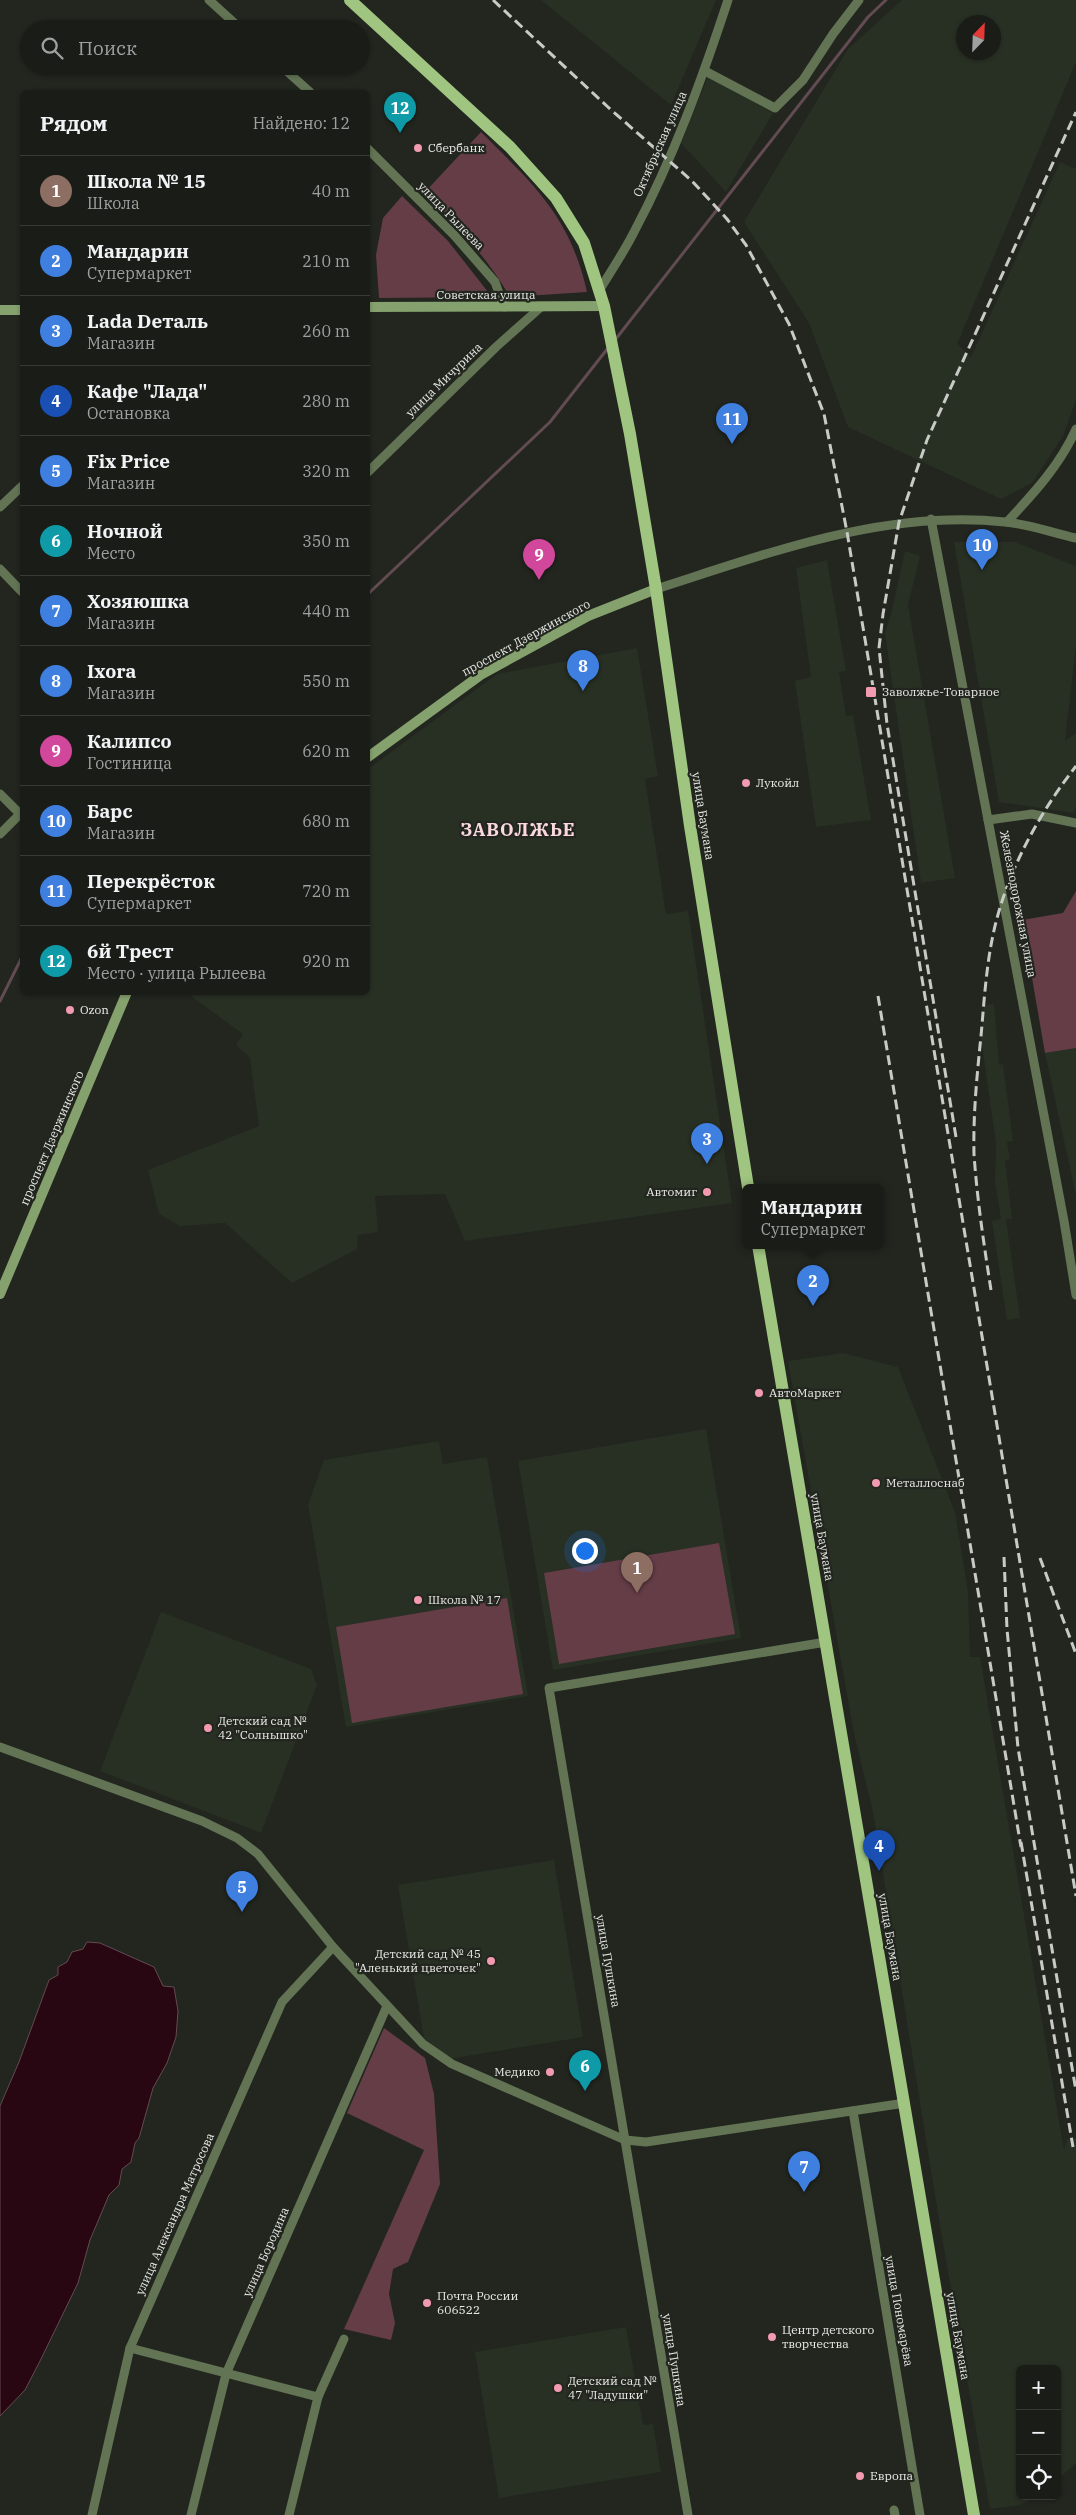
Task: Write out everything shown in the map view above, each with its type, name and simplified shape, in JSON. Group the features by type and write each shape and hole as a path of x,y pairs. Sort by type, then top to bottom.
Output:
{"main road":[{"name":"улица Баумана","path":"350,0 510,147 556,198 584,243 604,306 633,449 656,589 690,826 748,1184"},
{"name":"улица Баумана","path":"759,1249 974,2515"}],"street":[{"path":"209,0 231,20"},
{"name":"Октябрьская улица","path":"599,291 634,232 705,71 728,0"},
{"path":"705,71 775,108 803,80 833,34 859,0"},
{"path":"291,75 308,90"},
{"name":"улица Рылеева","path":"370,151 454,235 495,282 504,308"},
{"name":"Советская улица","path":"370,306 541,308 604,306"},
{"name":"улица Мичурина","path":"370,470 496,347 541,308"},
{"path":"0,310 20,310"},
{"path":"1007,522 1038,489 1066,450 1076,429"},
{"path":"0,507 20,488"},
{"path":"656,589 753,558 847,532 899,522 931,519 1007,522 1076,538"},
{"name":"Железнодорожная улица","path":"931,519 1076,1295"},
{"path":"0,569 20,590"},
{"name":"проспект Дзержинского","path":"370,756 482,674 588,616 656,589"},
{"path":"0,794 20,812"},
{"path":"988,820 1032,814 1076,823"},
{"path":"0,834 20,816"},
{"name":"проспект Дзержинского","path":"0,1294 126,995"},
{"name":"улица Пушкина","path":"688,2515 549,1688 826,1642"},
{"path":"0,1747 202,1822 237,1838 258,1854 333,1948 423,2044 452,2064 625,2140 646,2142 905,2103"},
{"name":"улица Александра Матросова","path":"92,2515 130,2348 282,2002 333,1948"},
{"name":"улица Бородина","path":"191,2515 226,2374 387,2006"},
{"name":"улица Пономарёва","path":"853,2111 920,2515"},
{"path":"289,2515 318,2397 344,2339"},
{"path":"130,2348 318,2397"}],"shaded area":[{"path":"541,0 716,0 671,105"},
{"path":"902,0 1076,0 1076,62 957,344 971,357 1060,162 1076,169 1076,400 1063,436 1032,483 1001,499 848,427 809,323 744,222 848,49"},
{"path":"708,76 773,113 726,192 681,143"},
{"path":"481,132 533,186 560,222 571,242 580,265 587,292 510,297 481,255 425,192"},
{"path":"402,196 448,241 492,297 379,298 376,255 383,218"},
{"path":"954,542 1015,542 1076,566 1076,646 1065,741 1076,733 1076,807 1074,813 999,802"},
{"path":"905,551 920,556 908,605 955,878 921,883 885,633"},
{"path":"827,560 846,671 839,672 846,716 853,715 871,820 816,827 795,681 811,677 796,568"},
{"path":"637,648 658,776 645,779 666,914 688,911 732,1203 465,1241 445,1194 375,1196 378,1232 358,1235 357,1249 292,1283 225,1223 180,1226 159,1214 148,1170 259,1126 250,1058 236,1045 243,1034 192,997 194,995 370,995 370,768 497,674"},
{"path":"1076,891 1076,1048 1045,1053 1022,920 1063,913"},
{"path":"994,1004 999,1065 1003,1064 1013,1141 1007,1142 1010,1159 1005,1160 1012,1219 1006,1219 1020,1318 1007,1320 992,1221 1001,1219 995,1181 996,1144 981,1038 984,1005"},
{"path":"1076,1048 1076,1196 1045,1053"},
{"path":"843,1353 898,1367 955,1512 968,1591 970,1657 980,1657 1064,2150 1067,2139 1076,2138 1076,2463 1061,2476 1061,2365 1016,2365 1016,2500 1032,2500 1015,2506 990,2509 940,2226 873,1812 854,1734 788,1361"},
{"path":"706,1429 741,1638 553,1670 518,1461"},
{"name":"Школа № 17","path":"439,1441 443,1464 487,1457 528,1696 346,1727 308,1504 324,1460"},
{"path":"719,1543 735,1634 559,1664 544,1573"},
{"path":"507,1598 523,1694 352,1723 336,1627"},
{"name":"Детский сад № 42 \"Солнышко\"","path":"161,1612 311,1669 317,1685 261,1833 100,1771"},
{"name":"Детский сад № 45 \"Аленький цветочек\"","path":"554,1860 583,2037 448,2059 424,2038 398,1885"},
{"path":"87,1942 100,1943 154,1967 163,1986 174,1987 178,2011 176,2037 167,2063 153,2088 139,2138 135,2143 131,2162 122,2169 119,2185 109,2195 90,2240 78,2283 25,2390 0,2416 0,2106 19,2062 49,1980 58,1975 58,1967 67,1962 72,1952 83,1949"},
{"path":"384,2028 425,2058 434,2094 440,2184 408,2262 393,2269 389,2294 395,2323 391,2340 344,2329 424,2150 347,2113"},
{"name":"Детский сад № 47 \"Ладушки\"","path":"626,2327 643,2425 653,2424 661,2472 499,2498 475,2352"}],"waterway":[{"path":"615,340 868,17 886,0"},
{"path":"370,592 550,422 608,348"},
{"path":"0,1001 20,961"}],"railway":[{"path":"493,0 609,108 692,181 727,219 746,245 789,324 824,414 847,532 1076,1896"},
{"path":"956,1137 887,724 879,648 899,522 927,440 1076,112"},
{"path":"991,1290 983,1239 974,1154 977,1080 991,947 999,912 1015,867 1036,825 1076,766"},
{"path":"878,996 1021,1847"},
{"path":"1004,1557 1007,1629 1018,1748 1076,2091"},
{"path":"1040,1558 1076,1654"},
{"path":"1021,1842 1073,2147"}],"place":[{"name":"6й Трест","path":"400,133"},
{"name":"Сбербанк","path":"418,148"},
{"name":"Перекрёсток","path":"732,444"},
{"name":"Барс","path":"982,570"},
{"name":"Калипсо","path":"539,580"},
{"name":"Ixora","path":"583,691"},
{"name":"Заволжье-Товарное","path":"871,692"},
{"name":"Лукойл","path":"746,783"},
{"name":"Ozon","path":"70,1010"},
{"name":"Lada Dеталь","path":"707,1164"},
{"name":"Автомиг","path":"707,1192"},
{"name":"Мандарин","path":"813,1306"},
{"name":"АвтоМаркет","path":"759,1393"},
{"name":"Металлоснаб","path":"876,1483"},
{"name":"Школа № 15","path":"637,1593"},
{"name":"Школа № 17","path":"418,1600"},
{"name":"Детский сад № 42 \"Солнышко\"","path":"208,1728"},
{"name":"Кафе \"Лада\"","path":"879,1871"},
{"name":"Fix Price","path":"242,1912"},
{"name":"Детский сад № 45 \"Аленький цветочек\"","path":"491,1961"},
{"name":"Медико","path":"550,2072"},
{"name":"Ночной","path":"585,2091"},
{"name":"Хозяюшка","path":"804,2192"},
{"name":"Почта России 606522","path":"427,2303"},
{"name":"Центр детского творчества","path":"772,2337"},
{"name":"Детский сад № 47 \"Ладушки\"","path":"558,2388"},
{"name":"Европа","path":"860,2476"}],"district":[{"name":"ЗАВОЛЖЬЕ","path":"518,830"}]}
